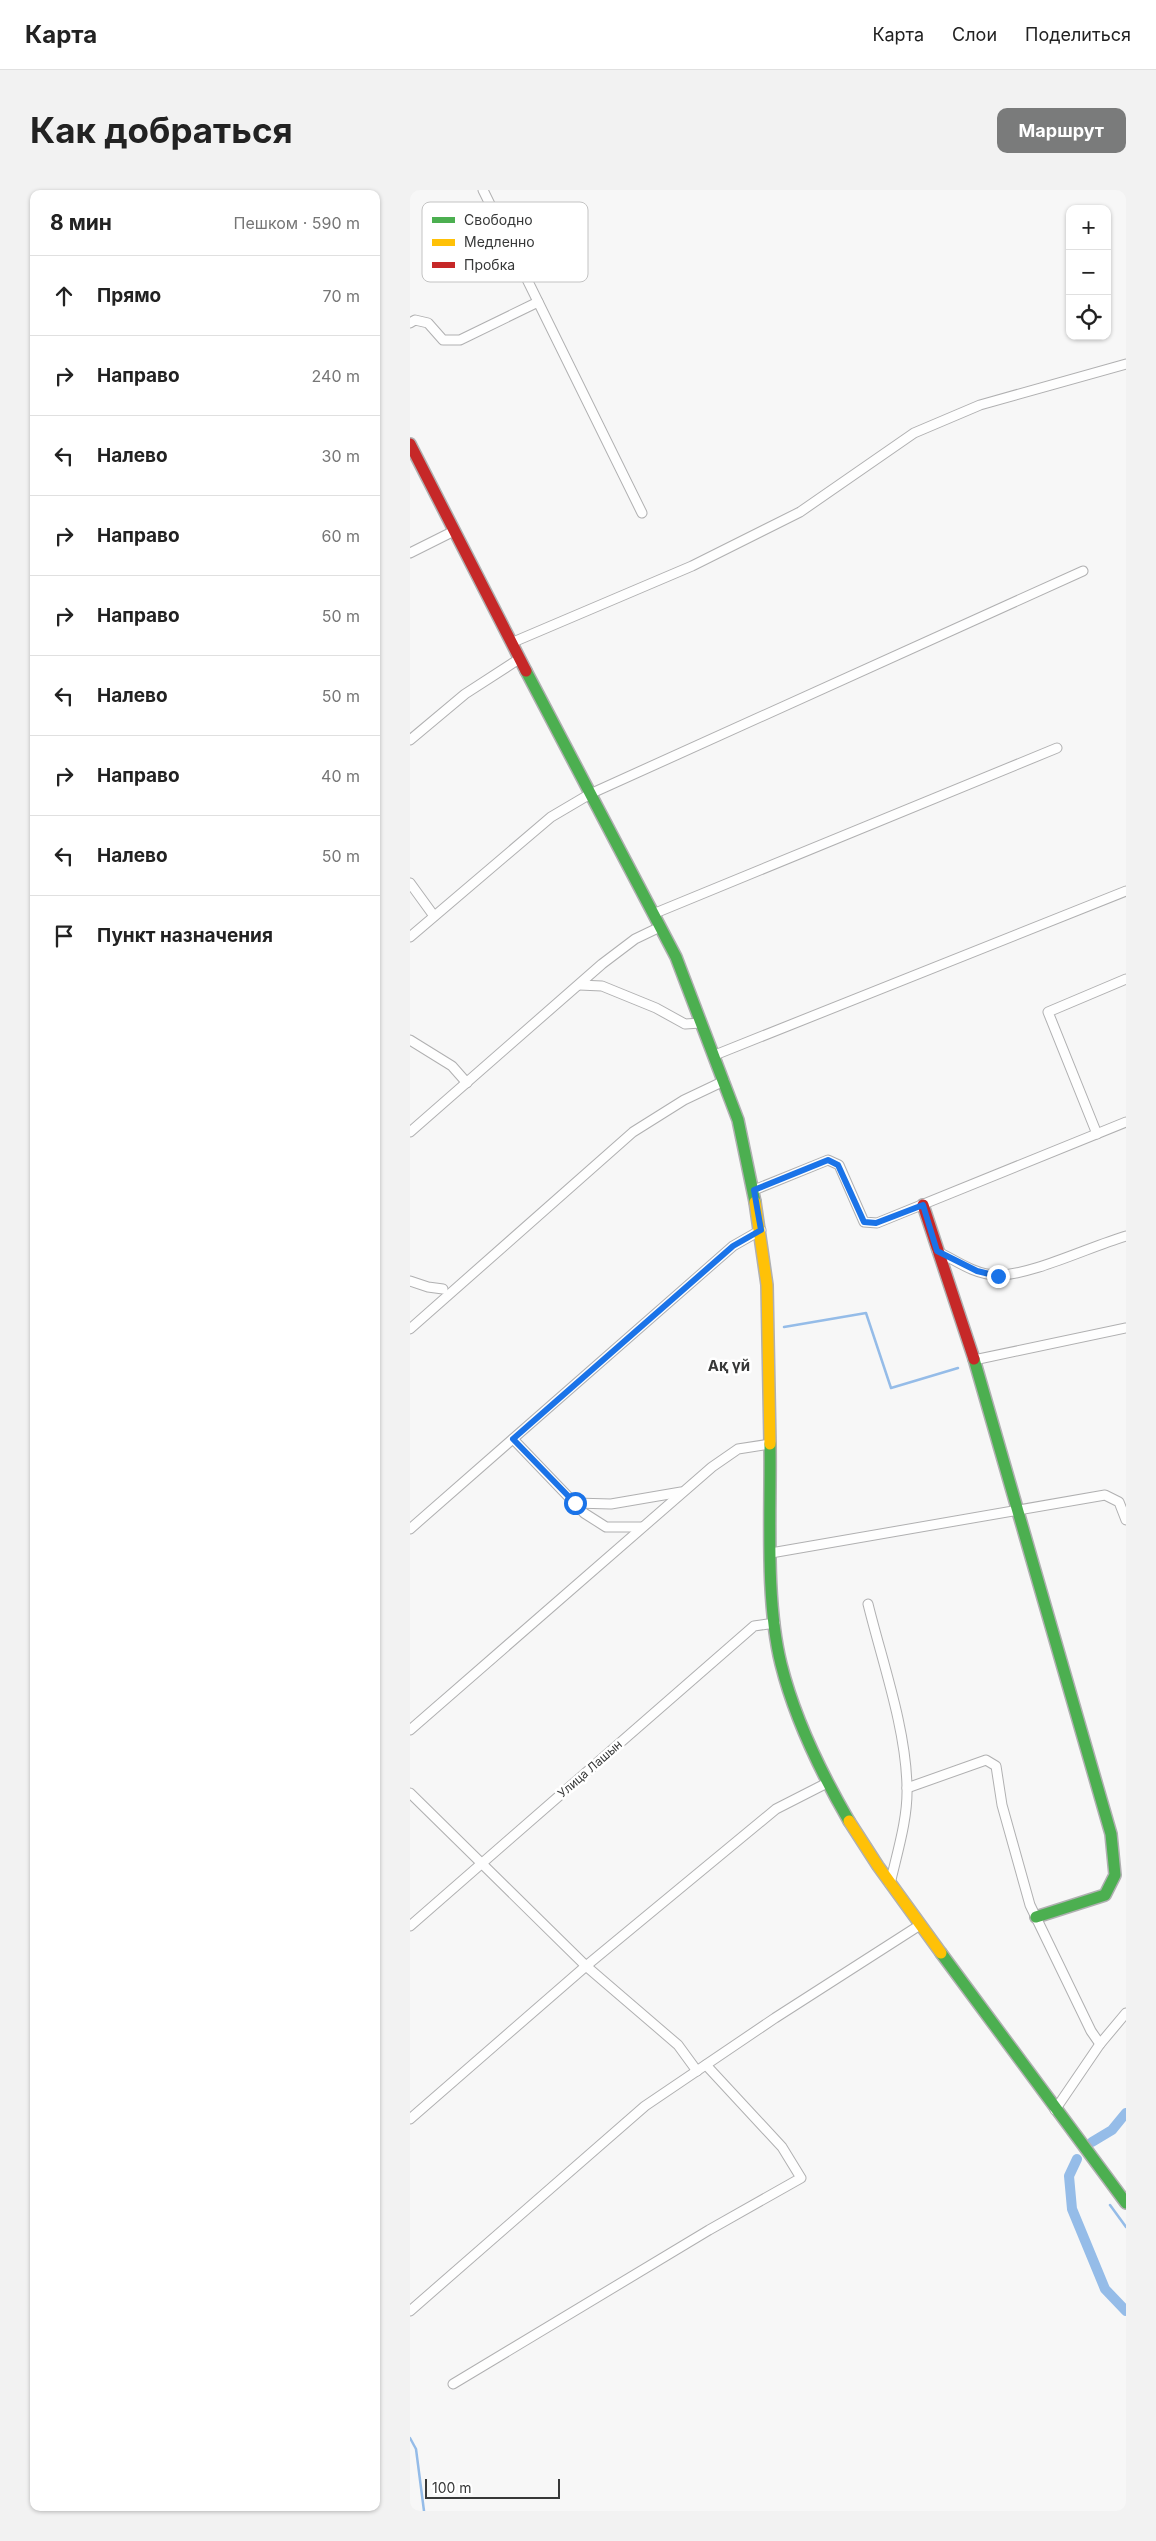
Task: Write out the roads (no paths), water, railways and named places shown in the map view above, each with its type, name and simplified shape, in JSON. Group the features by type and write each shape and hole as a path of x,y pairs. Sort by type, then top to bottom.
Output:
{"main road":[{"path":"410,444 510,642 676,957 715,1055 738,1120 754,1190 761,1230 767,1285 771,1553 775,1623 781,1664 794,1706 827,1783 867,1853 1055,2110 1122,2192 1126,2203"},
{"path":"923,1205 974,1360 1016,1510 1112,1834 1115,1875 1105,1895 1036,1917"}],"street":[{"path":"483,190 489,202"},
{"path":"528,282 642,514"},
{"path":"410,323 415,320 428,323 443,340 460,340 538,302"},
{"path":"510,642 692,566 800,512 914,433 980,405 1126,364"},
{"path":"410,552 454,531"},
{"path":"410,937 551,817 590,794 1083,571"},
{"path":"410,740 464,694 519,659"},
{"path":"653,914 1057,748"},
{"path":"410,883 434,916"},
{"path":"715,1055 1126,892"},
{"path":"410,1132 579,985 635,939 660,928"},
{"path":"1097,1134 1048,1012 1126,979"},
{"path":"579,985 602,986 656,1008 685,1024 701,1023"},
{"path":"410,1040 452,1066 467,1083"},
{"path":"410,1329 633,1132 684,1100 724,1080"},
{"path":"754,1190 828,1160 838,1165 864,1222 876,1223 1126,1122"},
{"path":"410,1529 733,1246 761,1230"},
{"path":"937,1251 977,1271 998,1276 1031,1269 1126,1236"},
{"path":"410,1281 428,1288 443,1289"},
{"path":"974,1360 1126,1328"},
{"path":"513,1439 584,1513 606,1527 642,1527"},
{"path":"410,1730 712,1467 738,1449 770,1444"},
{"path":"575,1503 611,1504 683,1492"},
{"path":"771,1553 1105,1495 1119,1502 1126,1520"},
{"path":"868,1604 903,1745 907,1788 902,1831 890,1884"},
{"name":"Улица Лашын","path":"410,1926 754,1626 775,1623"},
{"path":"907,1788 986,1760 996,1766 1002,1805 1030,1906 1092,2032 1100,2044"},
{"path":"410,2119 586,1966 776,1809 827,1783"},
{"path":"410,1793 586,1966 678,2045 697,2071"},
{"path":"410,2311 645,2106 706,2064 920,1925"},
{"path":"1055,2110 1100,2044 1126,2013"},
{"path":"453,2384 709,2230 801,2178 782,2147 706,2064"}],"waterway":[{"path":"784,1327 866,1313 891,1388 958,1368"},
{"path":"1092,2142 1112,2130 1126,2113"},
{"path":"1077,2159 1069,2176 1072,2209 1105,2289 1126,2311"},
{"path":"1110,2205 1126,2227"},
{"path":"410,2438 416,2449 424,2511"}],"district":[{"name":"Ақ үй","path":"729,1366"}]}
